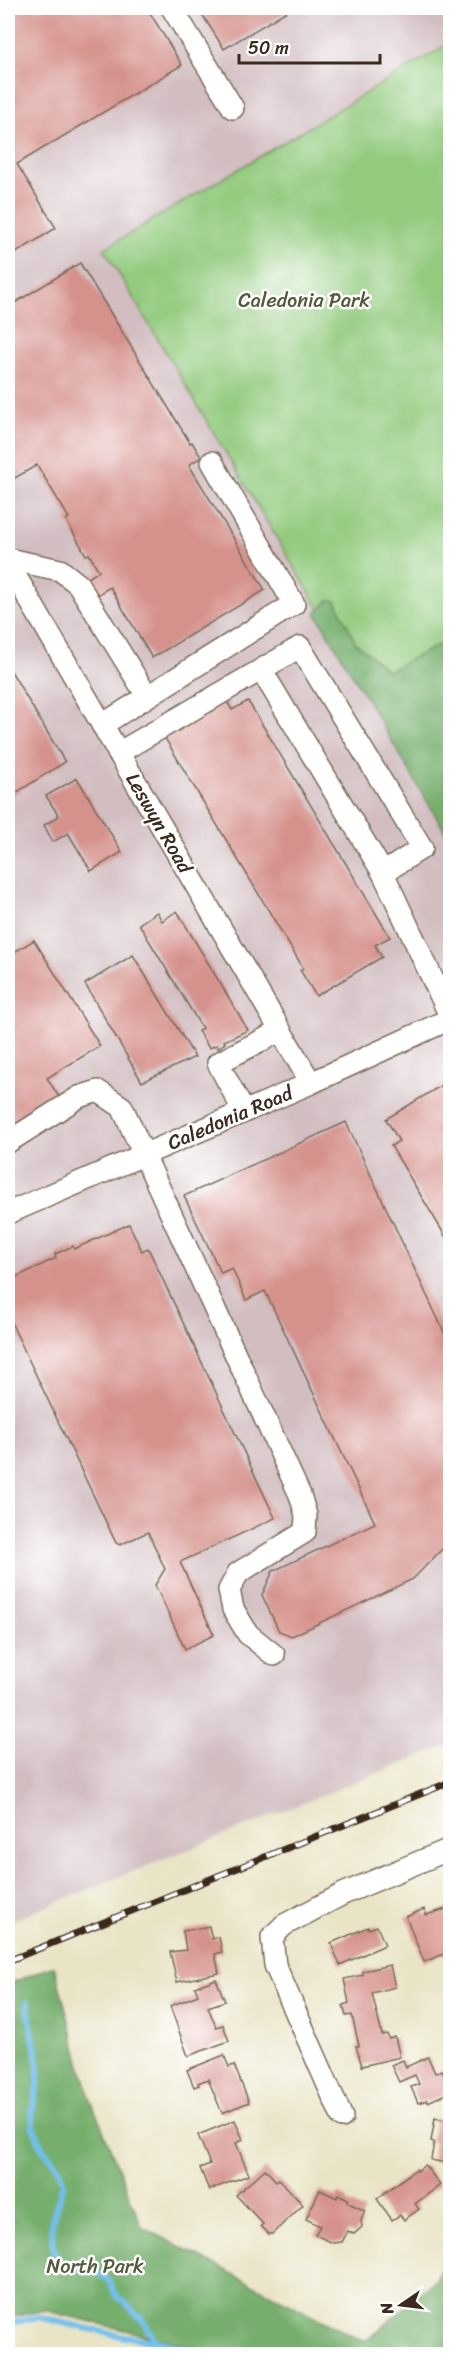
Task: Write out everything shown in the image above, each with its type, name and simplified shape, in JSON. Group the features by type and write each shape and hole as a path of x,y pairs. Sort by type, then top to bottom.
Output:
{"street":[{"path":"172,8 233,108"},
{"path":"102,725 294,604 212,462"},
{"path":"8,559 60,570 78,584 147,696"},
{"name":"Leswyn Road","path":"8,563 311,1083"},
{"path":"118,753 300,647 422,848 383,873"},
{"path":"262,671 383,873 450,1017"},
{"name":"Caledonia Road","path":"8,1213 311,1083 450,1017"},
{"path":"244,1112 218,1063 280,1031"},
{"path":"8,1142 79,1097 98,1091 122,1107 300,1495 306,1515 305,1532 238,1573 230,1590 233,1609 248,1634 274,1654"},
{"path":"342,2117 275,1965 272,1937 284,1925 343,1894 450,1849"}],"path":[{"path":"13,2355 34,2350 56,2350 81,2355"}],"shaded area":[{"path":"8,8 450,8 450,43 104,250 450,828 450,1744 8,1922"}],"green space":[{"name":"Caledonia Park","path":"450,43 450,828 104,249"},
{"path":"329,600 336,601 356,643 388,671 450,639 450,840 316,613"},
{"name":"North Park","path":"54,1966 90,2098 142,2227 360,2340 368,2340 435,2281 450,2247 450,2354 221,2354 44,2310 8,2318 8,1984"}],"building":[{"path":"8,8 147,8 182,65 17,164 56,228 8,258"},
{"path":"198,8 292,8 224,49"},
{"path":"80,263 190,443 192,442 201,457 189,465 265,590 152,658 110,587 94,597 85,580 99,571 89,554 86,555 66,520 69,518 37,465 8,482 8,307"},
{"path":"8,666 65,762 8,798"},
{"path":"225,698 232,710 248,701 390,937 375,945 382,957 316,996 300,970 302,966 163,735"},
{"path":"77,778 122,852 91,871 68,833 53,842 44,825 59,816 46,796"},
{"path":"177,911 248,1030 224,1041 225,1043 218,1048 217,1045 209,1048 198,1031 202,1028 139,924 157,912 162,921"},
{"path":"34,940 100,1046 47,1078 61,1100 8,1132 8,956"},
{"path":"133,955 195,1057 142,1082 85,984"},
{"path":"450,1080 450,1244 391,1146 399,1141 386,1119"},
{"path":"346,1122 450,1345 450,1541 413,1579 292,1636 279,1631 262,1595 273,1571 375,1523 265,1291 246,1300 232,1268 221,1273 184,1196"},
{"path":"129,1224 142,1251 148,1248 275,1518 180,1562 214,1635 185,1649 155,1585 165,1569 148,1532 120,1545 116,1543 8,1316 8,1303 10,1302 8,1281 56,1258 55,1254 73,1246 74,1249"},
{"path":"449,1908 450,1956 449,1952 424,1962 406,1917 424,1909 426,1915"},
{"path":"209,1926 212,1939 219,1937 222,1952 215,1954 219,1973 177,1982 170,1952 186,1950 183,1931"},
{"path":"377,1926 385,1945 340,1965 331,1943 368,1927 369,1929"},
{"path":"390,1965 395,1987 372,1993 382,2035 387,2034 389,2039 395,2037 400,2057 362,2066 356,2046 359,2046 352,2015 346,2016 343,2005 349,2003 344,1979 363,1975 363,1971"},
{"path":"216,1979 225,2001 208,2007 216,2027 223,2025 229,2041 188,2056 170,2006 198,1995 195,1987"},
{"path":"224,2055 229,2067 234,2065 249,2102 222,2113 208,2079 194,2087 187,2070"},
{"path":"428,2057 435,2073 442,2070 450,2092 428,2102 427,2100 418,2103 411,2087 419,2084 415,2075 399,2082 391,2065 403,2060 406,2067"},
{"path":"435,2118 450,2121 450,2164 431,2160 434,2142 431,2141"},
{"path":"235,2120 243,2140 236,2143 249,2175 209,2190 200,2168 210,2164 198,2135"},
{"path":"425,2165 440,2185 415,2204 419,2209 404,2220 400,2215 392,2220 377,2199 416,2169 417,2171"},
{"path":"265,2169 276,2181 279,2179 303,2205 272,2234 261,2226 263,2224 236,2195"},
{"path":"320,2190 337,2198 338,2194 348,2199 347,2202 365,2211 361,2220 362,2227 354,2234 348,2231 342,2242 333,2243 315,2235 320,2226 306,2219"}],"waterway":[{"path":"27,2002 38,2063 38,2085 32,2112 33,2127 43,2149 59,2168 63,2184 51,2224 54,2252 66,2267 90,2271 106,2278 116,2295 140,2318 156,2341"},
{"path":"8,2324 38,2317 124,2337 156,2341 203,2354"}],"railway":[{"path":"8,1961 450,1782"}]}
